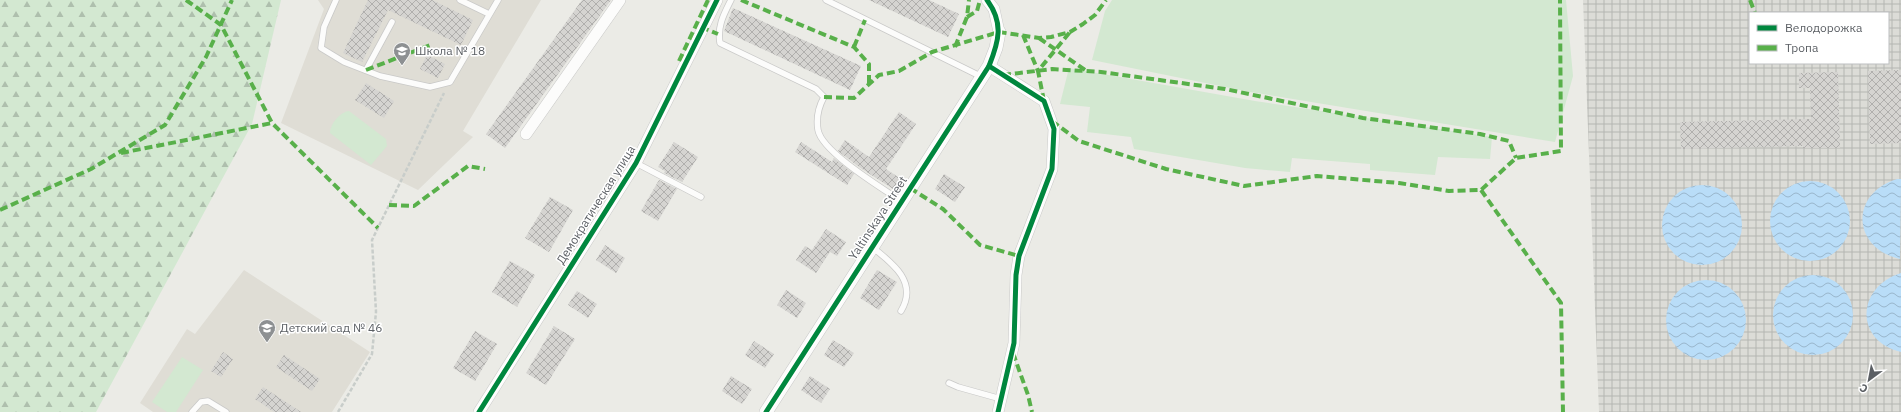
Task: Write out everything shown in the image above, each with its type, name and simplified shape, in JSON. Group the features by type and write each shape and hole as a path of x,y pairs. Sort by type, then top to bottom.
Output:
{"street":[{"path":"526,134 620,0"},
{"name":"Демократическая улица","path":"479,412 636,162 717,0"},
{"path":"987,0 994,9 999,32"},
{"name":"Yaltinskaya Street","path":"766,412 986,71 996,48 999,32"},
{"path":"986,71 1044,102 1054,129 1052,169 1019,256 1016,275 1014,343 998,412"}],"lane":[{"path":"336,0 324,28 321,48 344,62 380,76 430,87 450,82 498,0"},
{"path":"460,0 489,14"},
{"path":"731,0 721,20 718,34 720,42 816,89 824,97 819,106 818,131 830,150 853,168 901,201"},
{"path":"826,0 986,71"},
{"path":"366,70 392,22"},
{"path":"636,162 701,197"},
{"path":"872,247 903,275 908,291 906,303 900,311"},
{"path":"949,383 1001,399"},
{"path":"192,412 201,402 208,401 226,412"}],"path":[{"path":"338,412 372,354 376,312 372,240 450,82"}],"shaded area":[{"name":"Школа № 18","path":"318,0 541,0 463,131 473,137 418,190 281,123 324,9"},
{"path":"1583,0 1901,0 1901,412 1599,412"},
{"name":"Детский сад № 46","path":"244,270 370,352 332,412 153,412 140,403 187,329 195,334"}],"green space":[{"path":"0,0 281,0 252,124 96,412 0,412"},
{"path":"1112,0 1566,0 1573,76 1555,142 1250,92 1092,60 1105,11"},
{"path":"1069,68 1255,101 1492,137 1490,159 1438,157 1435,175 1370,170 1370,164 1292,158 1290,172 1245,168 1134,149 1131,137 1087,132 1090,107 1060,104"},
{"path":"349,111 386,139 387,146 371,165 330,133 336,119"},
{"path":"182,357 203,370 176,412 167,412 152,402"}],"water":[{"path":"1897,179 1901,179 1900,259 1884,253 1873,244 1865,233 1862,220 1864,208 1870,196 1881,186"},
{"path":"1810,181 1825,184 1838,193 1847,206 1850,221 1847,236 1838,249 1825,258 1810,261 1795,258 1782,249 1773,236 1770,221 1773,206 1782,193 1795,184"},
{"path":"1702,185 1717,188 1730,197 1739,210 1742,225 1739,240 1730,253 1717,262 1702,265 1687,262 1674,253 1665,240 1662,225 1665,210 1674,197 1687,188"},
{"path":"1901,273 1901,352 1886,346 1875,337 1868,326 1866,314 1869,301 1875,290 1886,280"},
{"path":"1813,275 1828,278 1841,287 1850,300 1853,315 1850,330 1841,343 1828,352 1813,355 1798,352 1785,343 1776,330 1773,315 1776,300 1785,287 1798,278"},
{"path":"1706,280 1721,283 1734,292 1743,305 1746,320 1743,335 1734,348 1721,357 1706,360 1691,357 1678,348 1669,335 1666,320 1669,305 1678,292 1691,283"}],"building":[{"path":"368,0 432,0 473,20 461,45 388,10 362,62 343,53"},
{"path":"582,0 611,0 505,148 486,134"},
{"path":"869,0 929,0 959,14 948,37"},
{"path":"733,8 861,66 850,90 724,31"},
{"path":"427,55 445,64 438,78 420,69"},
{"path":"1901,70 1901,143 1870,144 1868,71"},
{"path":"1838,72 1840,148 1803,148 1803,146 1681,149 1680,122 1811,119 1810,88 1799,88 1799,73"},
{"path":"366,83 394,101 384,118 355,100"},
{"path":"899,112 916,124 886,169 901,179 893,189 859,167 838,151 845,140 869,157"},
{"path":"674,142 698,157 682,182 664,173 665,171 658,167"},
{"path":"801,142 832,162 834,158 854,174 847,185 795,152"},
{"path":"944,174 965,187 955,202 935,189"},
{"path":"659,180 677,189 658,221 641,211"},
{"path":"550,197 573,210 549,252 525,238"},
{"path":"826,229 846,242 837,256 830,252 816,273 796,260 805,246 812,250"},
{"path":"605,245 625,258 616,273 596,260"},
{"path":"510,261 535,275 517,307 492,292"},
{"path":"877,270 897,282 879,310 860,298"},
{"path":"786,290 806,303 797,318 777,305"},
{"path":"577,291 597,304 588,318 568,305"},
{"path":"554,326 575,339 546,385 526,373"},
{"path":"475,331 497,344 475,381 453,368"},
{"path":"833,340 854,353 844,367 824,355"},
{"path":"754,341 774,354 765,368 745,355"},
{"path":"223,352 233,359 221,377 211,371"},
{"path":"284,355 320,379 312,391 276,367"},
{"path":"731,376 752,389 742,404 722,391"},
{"path":"810,376 830,389 821,403 801,390"},
{"path":"263,387 301,412 274,412 255,399"}],"marked path":[{"path":"186,0 221,25 272,123 378,228"},
{"path":"0,210 91,169 165,125 206,57 232,0"},
{"path":"679,61 708,0"},
{"path":"741,0 854,47 869,64 869,84"},
{"path":"955,47 967,17 969,0"},
{"path":"967,17 977,11 980,0"},
{"path":"824,97 854,98 879,75 899,71 932,52 999,32 1039,38 1051,37 1070,32 1095,15 1106,0"},
{"path":"1052,121 1079,141 1166,169 1244,186 1317,176 1399,183 1449,191 1481,190 1516,158 1561,151 1560,0"},
{"path":"1750,0 1755,12"},
{"path":"854,47 865,20"},
{"path":"701,27 718,34"},
{"path":"1044,101 1038,71 1070,32"},
{"path":"1023,35 1038,71"},
{"path":"1039,38 1085,70"},
{"path":"366,70 433,44"},
{"path":"1003,75 1052,69 1101,72 1225,89 1363,118 1480,134 1509,141 1516,158"},
{"path":"121,153 272,123"},
{"path":"389,205 414,206 468,166 485,169"},
{"path":"910,188 943,209 980,245 1019,256"},
{"path":"1481,190 1561,303 1563,412"},
{"path":"1013,353 1028,395 1032,412"}],"cycle path":[{"path":"479,412 636,163 717,0"},
{"path":"766,412 989,66 997,40 998,24 996,16 987,0"},
{"path":"989,66 1044,101 1054,129 1052,169 1019,256 1016,275 1014,343 998,412"}],"place":[{"name":"Школа № 18","path":"402,66"},
{"name":"Детский сад № 46","path":"267,343"}]}
